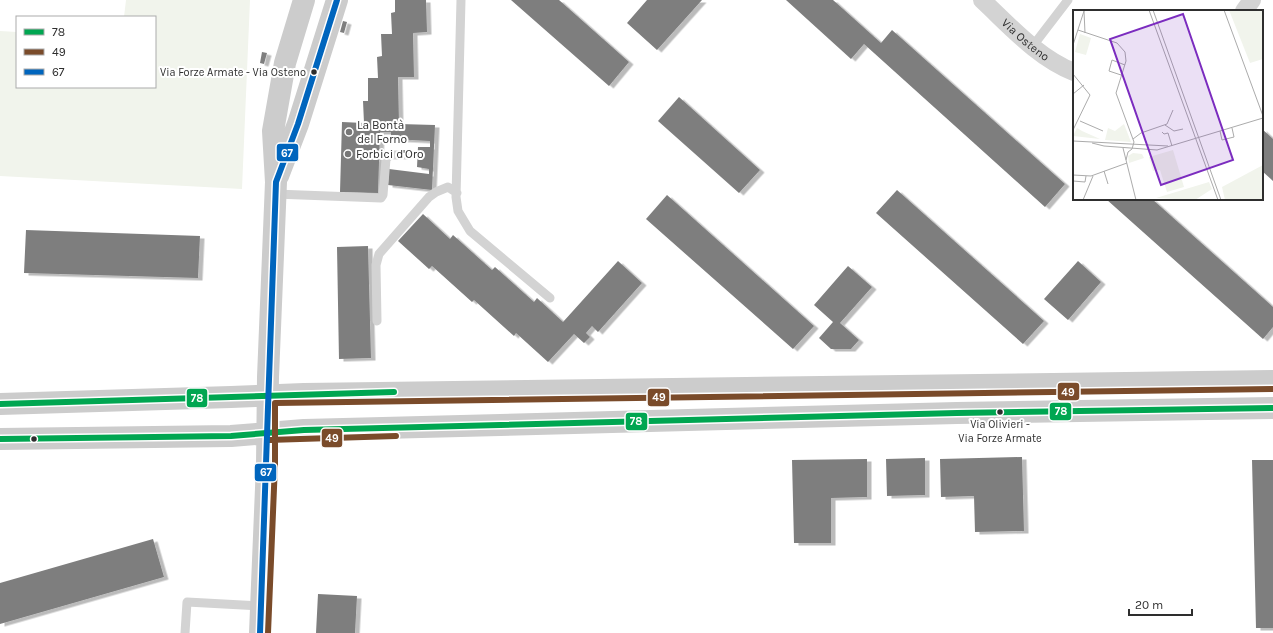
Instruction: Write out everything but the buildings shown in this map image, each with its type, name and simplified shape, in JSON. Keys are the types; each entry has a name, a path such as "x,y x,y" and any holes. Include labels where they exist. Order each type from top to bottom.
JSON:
{"main road":[{"path":"260,633 268,432 267,395 275,188 273,131 285,63 304,0"},
{"path":"275,188 298,124 337,0"},
{"path":"0,404 231,398 267,395 1273,381"},
{"path":"0,439 231,436 268,432 957,413 1273,408"}],"street":[{"name":"Via Osteno","path":"982,0 1032,47 1061,67 1073,72"},
{"path":"1245,10 1252,0"}],"lane":[{"path":"461,0 457,193 458,211 470,231 550,298"},
{"path":"1032,47 1068,0"},
{"path":"275,188 381,198 383,195 386,159 390,155 408,155"},
{"path":"377,322 376,265 379,254 436,192 448,187 457,193"},
{"path":"185,633 187,602 261,606"}],"shaded area":[{"path":"126,0 250,0 242,189 0,176 0,31 16,32 16,88 156,88 156,16 124,16"}],"transit line":[{"name":"67","path":"260,633 276,182 298,124 337,0"},
{"name":"49","path":"268,633 275,464 275,403 1273,389"},
{"name":"78","path":"0,404 394,392"},
{"name":"78","path":"0,439 231,436 304,430 957,413 1273,408"},
{"name":"49","path":"268,440 396,436"}],"place":[{"name":"Via Forze Armate - Via Osteno","path":"314,72"},
{"name":"La Bontà del Forno","path":"349,132"},
{"name":"Forbici d'Oro","path":"348,154"},
{"name":"Via Olivieri - Via Forze Armate","path":"1000,412"}]}
